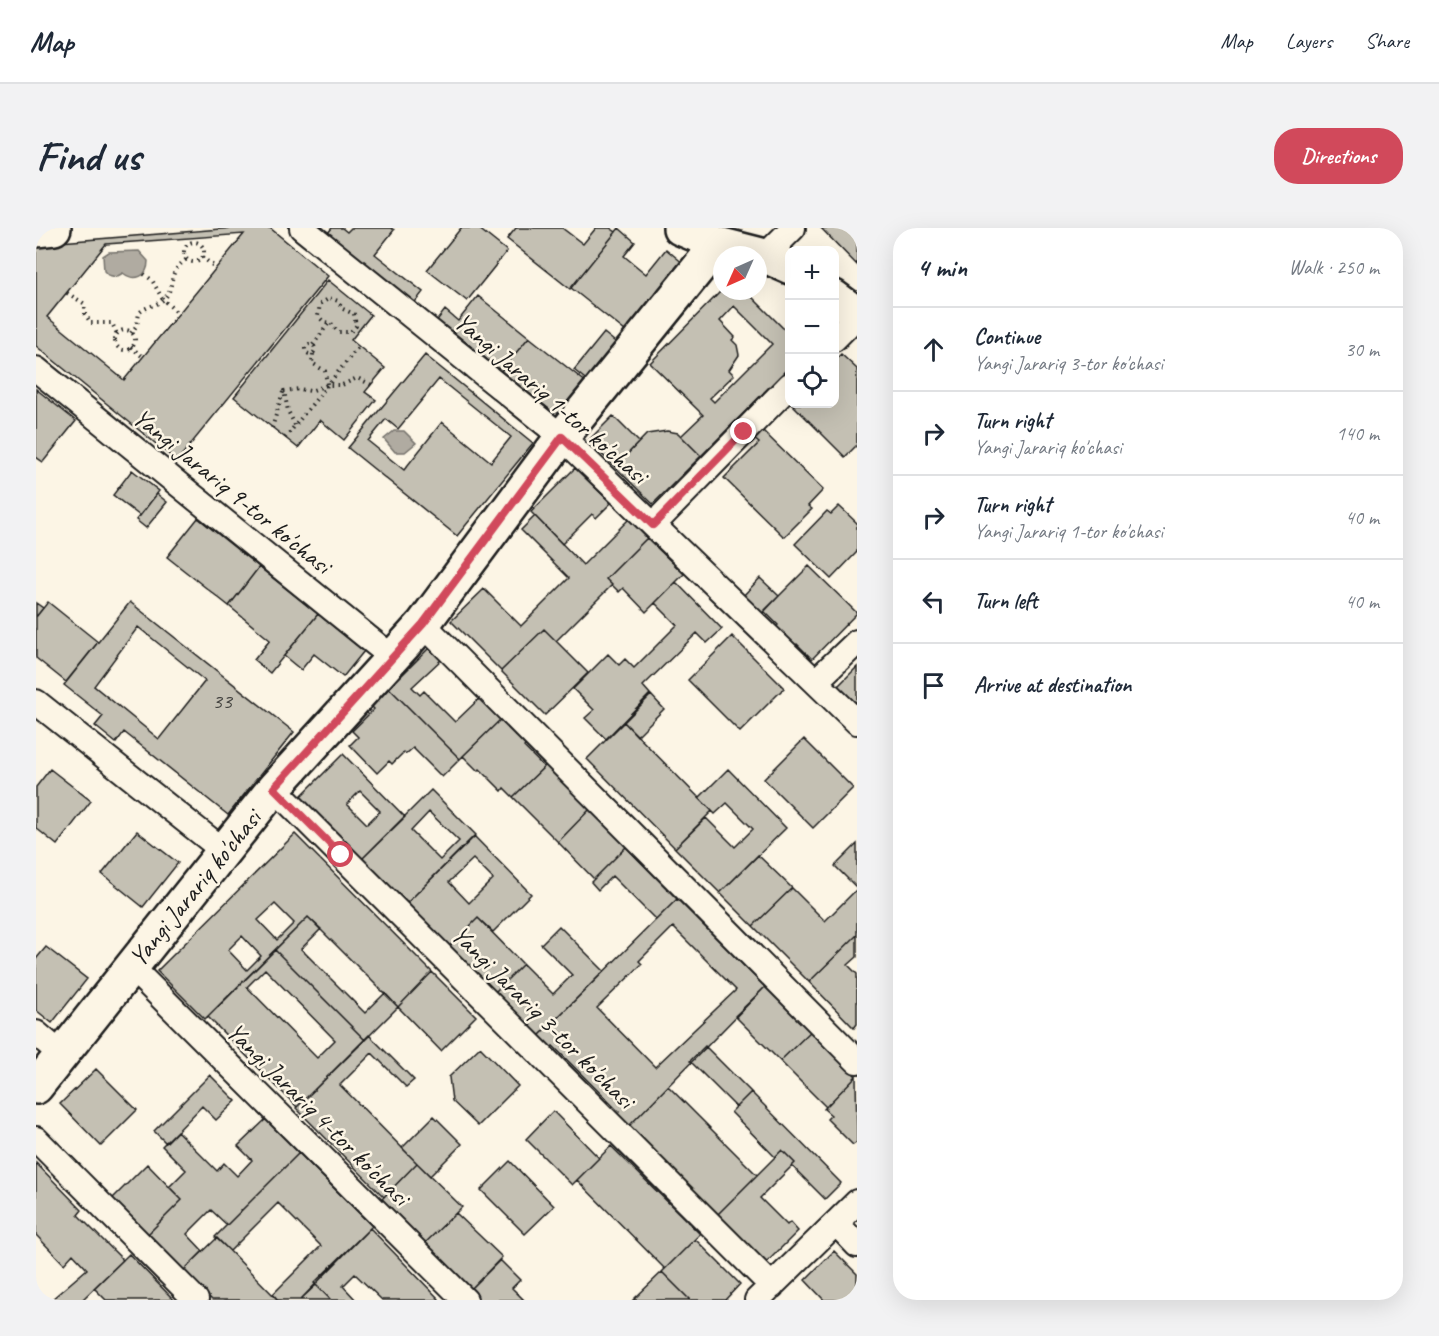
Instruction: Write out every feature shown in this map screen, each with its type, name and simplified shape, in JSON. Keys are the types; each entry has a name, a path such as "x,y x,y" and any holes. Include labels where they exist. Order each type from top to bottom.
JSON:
{"street":[{"path":"36,230 54,228"},
{"name":"Yangi Jarariq 1-tor ko'chasi","path":"302,228 562,437 857,722"},
{"path":"680,228 718,244 777,261 793,228"},
{"name":"Yangi Jarariq ko'chasi","path":"36,1087 274,788 423,624 562,437 718,244"},
{"path":"838,300 857,315 839,334"},
{"name":"Yangi Jarariq 9-tor ko'chasi","path":"36,369 393,658"},
{"path":"653,525 785,389"},
{"path":"423,624 857,1061"},
{"path":"816,681 857,642"},
{"path":"36,702 224,851"},
{"name":"Yangi Jarariq 3-tor ko'chasi","path":"274,788 764,1293"},
{"name":"Yangi Jarariq 4-tor ko'chasi","path":"131,968 465,1300"},
{"path":"36,1033 62,1055"},
{"path":"36,1138 196,1300"},
{"path":"764,1293 857,1202"},
{"path":"836,1223 857,1245"}],"path":[{"path":"202,257 194,262 188,259 184,251 191,242 201,245 202,257 216,268"},
{"path":"131,333 137,325 139,312 163,300 174,270 188,259"},
{"path":"144,274 152,280 163,300 178,314"},
{"path":"67,293 85,304 85,314 91,323 112,323 117,334 116,345 125,350 131,347 134,342 131,333"},
{"path":"326,299 338,301 343,309 351,311 356,317 354,329 346,333 338,332 328,324 321,320 317,312 320,304 326,299"},
{"path":"313,354 308,354 306,348 313,345 328,324"},
{"path":"117,334 123,330 131,333"},
{"path":"313,345 315,349 312,363 325,371 327,385"},
{"path":"285,438 359,346"},
{"path":"131,347 143,357"},
{"path":"284,391 298,389 310,391 327,385 342,385 357,378 372,385"},
{"path":"284,391 288,411 295,425"},
{"path":"272,428 284,391"}],"shaded area":[{"path":"139,251 148,261 146,271 140,276 132,277 123,273 116,277 104,271 103,256 109,252"},
{"path":"394,431 404,431 416,443 405,452 395,452 384,439"}],"building":[{"path":"233,228 270,228 328,276 177,461 36,346 36,244","holes":["244,234 124,380 47,317 106,244"]},
{"path":"332,228 342,228 347,232 351,228 391,228 394,230 375,254 423,292 409,310 322,240"},
{"path":"461,228 478,228 507,251 467,301 427,270"},
{"path":"516,228 562,228 583,244 596,228 610,228 616,232 570,289 507,239"},
{"path":"619,228 635,242 624,256 646,274 666,249 684,264 630,335 571,288"},
{"path":"821,228 857,228 857,265 839,246"},
{"path":"328,280 371,315 351,340 385,368 365,392 376,400 344,440 320,420 298,448 234,397"},
{"path":"478,296 529,337 501,371 452,331 445,339 431,328 445,310 458,321"},
{"path":"713,299 755,300 785,330 785,371 701,456 681,436 703,415 650,363","holes":["734,306 772,344 714,402 710,398 734,375 729,370 739,355 737,345 732,340 735,337 720,321"]},
{"path":"604,333 619,345 589,382 574,370"},
{"path":"529,337 587,383 556,421 546,413 549,409 501,371"},
{"path":"841,354 857,369 857,445 845,457 796,408 839,408 839,356"},
{"path":"425,355 533,443 457,536 348,448","holes":["439,379 511,437 491,462 442,422 404,470 368,441 386,419 398,429"]},
{"path":"36,389 76,421 43,462 36,457"},
{"path":"613,416 639,442 615,467 588,441"},
{"path":"762,430 823,490 808,506 812,509 784,537 724,478 759,443 754,439"},
{"path":"667,431 678,433 701,456 653,504 615,467 647,434"},
{"path":"575,468 611,503 596,518 592,514 562,544 531,512"},
{"path":"132,470 159,491 140,516 113,495"},
{"path":"157,494 167,502 146,528 136,520"},
{"path":"839,506 857,523 857,552 831,579 795,544 827,511 831,514"},
{"path":"535,516 583,565 629,519 647,538 606,579 612,585 556,641 544,629 501,671 451,621 484,589 521,626 569,578 521,530"},
{"path":"198,518 259,567 229,606 167,557"},
{"path":"647,538 684,574 646,612 623,588 619,592 606,579"},
{"path":"809,566 857,613 812,659 797,644 793,648 774,629 778,625 764,611"},
{"path":"259,567 318,614 270,673 254,660 270,640 229,606"},
{"path":"760,578 779,596 761,615 742,597"},
{"path":"676,582 722,629 707,643 697,633 643,686 650,694 606,739 585,718 594,710 573,689 608,654 619,665 625,659 634,668 677,625 655,603"},
{"path":"48,602 98,642 66,682 36,658 36,617"},
{"path":"130,602 294,732 228,815 124,732 116,743 95,726 103,716 64,685","holes":["138,627 205,681 159,739 94,686"]},
{"path":"36,603 43,608 36,617"},
{"path":"318,614 364,651 343,677 314,654 301,670 284,656"},
{"path":"544,629 588,673 545,715 501,671"},
{"path":"732,636 784,688 740,732 688,680"},
{"path":"430,647 442,659 412,687 420,695 424,691 455,722 480,698 501,719 460,759 389,688"},
{"path":"857,667 857,713 834,690"},
{"path":"389,688 460,759 442,777 413,748 406,754 404,752 392,764 389,761 377,773 350,745 358,737 352,731 374,709 371,706"},
{"path":"651,695 664,709 637,736 624,722"},
{"path":"501,719 527,744 524,747 544,767 513,797 504,788 502,791 463,756"},
{"path":"624,722 712,811 675,848 587,759"},
{"path":"804,739 853,788 813,828 764,779"},
{"path":"343,754 405,817 361,860 299,798","holes":["360,791 380,811 367,824 347,804"]},
{"path":"549,762 593,806 558,842 513,797"},
{"path":"50,769 91,801 57,845 36,828 36,787"},
{"path":"728,769 786,828 720,893 675,848 706,818 735,847 753,829 727,803 715,814 699,798"},
{"path":"431,790 476,835 405,905 361,860","holes":["429,812 459,841 440,860 411,831"]},
{"path":"593,806 630,843 594,879 558,842"},
{"path":"137,831 178,863 143,907 102,874"},
{"path":"295,834 432,972 398,1007 308,917 205,1019 157,971","holes":["275,904 294,923 277,940 258,920","242,936 261,956 247,970 228,950"]},
{"path":"474,836 531,894 493,932 478,918 448,948 405,905","holes":["473,859 493,879 469,903 449,882"]},
{"path":"857,844 857,888 835,866"},
{"path":"626,847 677,899 656,920 612,876 598,890 591,882"},
{"path":"758,855 792,888 753,926 720,893"},
{"path":"792,888 825,921 857,889 857,935 809,982 753,926"},
{"path":"677,899 765,987 627,1128 615,1116 619,1112 553,1046 550,1050 537,1038","holes":["673,927 736,990 655,1067 597,1008 642,964 639,961"]},
{"path":"308,917 321,929 301,949 365,1013 385,993 398,1007 365,1040 275,950"},
{"path":"478,918 523,964 494,993 448,948"},
{"path":"559,926 604,971 537,1038 494,993 523,964 553,994 572,975 541,944"},
{"path":"857,935 857,957 848,965 857,974 857,1024 854,1028 809,982"},
{"path":"46,947 87,979 52,1023 36,1010 36,959"},
{"path":"275,950 365,1040 297,1107 208,1017","holes":["265,969 335,1040 317,1058 247,987"]},
{"path":"432,972 476,1016 441,1051 398,1007"},
{"path":"766,986 811,1031 780,1061 735,1016"},
{"path":"811,1031 856,1076 826,1107 780,1061"},
{"path":"369,1035 414,1080 406,1087 372,1053 340,1085 417,1163 384,1197 296,1108"},
{"path":"705,1046 751,1092 736,1107 690,1061"},
{"path":"480,1047 518,1086 478,1126 452,1101 449,1077"},
{"path":"96,1069 137,1110 101,1146 60,1104"},
{"path":"210,1075 236,1101 216,1120 202,1106 166,1143 154,1131"},
{"path":"856,1076 857,1142 853,1145 827,1119 831,1115 824,1109"},
{"path":"668,1086 757,1175 717,1215 629,1126"},
{"path":"751,1092 841,1183 825,1199 792,1166 795,1163 782,1150 775,1157 731,1112"},
{"path":"553,1111 599,1158 572,1185 526,1139"},
{"path":"434,1116 462,1144 430,1176 402,1148"},
{"path":"266,1119 299,1153 227,1225 211,1210 187,1234 203,1251 183,1271 147,1235 182,1200 169,1187 186,1170 162,1146 177,1131 217,1171 224,1163 237,1176 252,1160 238,1146"},
{"path":"611,1146 700,1234 665,1269 577,1180"},
{"path":"782,1150 795,1163 760,1198 787,1225 790,1222 798,1231 764,1265 717,1215"},
{"path":"299,1153 372,1226 300,1300 278,1300 273,1294 321,1246 278,1203 230,1251 215,1237"},
{"path":"510,1161 554,1206 525,1234 481,1190"},
{"path":"36,1163 82,1210 78,1215 123,1260 82,1300 51,1300 87,1269 73,1254 64,1264 36,1235"},
{"path":"417,1163 462,1207 422,1246 379,1202"},
{"path":"147,1164 182,1200 147,1235 112,1199"},
{"path":"456,1213 502,1257 468,1292 422,1246"},
{"path":"370,1228 438,1300 382,1300 355,1274 343,1286 356,1300 331,1300 314,1283"},
{"path":"217,1238 278,1300 212,1300 183,1271"},
{"path":"695,1239 740,1284 725,1300 690,1300 662,1272"},
{"path":"834,1251 857,1274 857,1297 854,1300 824,1300 805,1280"},
{"path":"129,1254 174,1300 106,1300 94,1288"},
{"path":"500,1260 520,1280 512,1288 524,1300 476,1300 468,1292"},
{"path":"662,1272 690,1300 633,1300"},
{"path":"316,1285 331,1300 300,1300"}],"route":[{"path":"341,855 274,788 423,624 562,437 653,525 744,432"}]}
